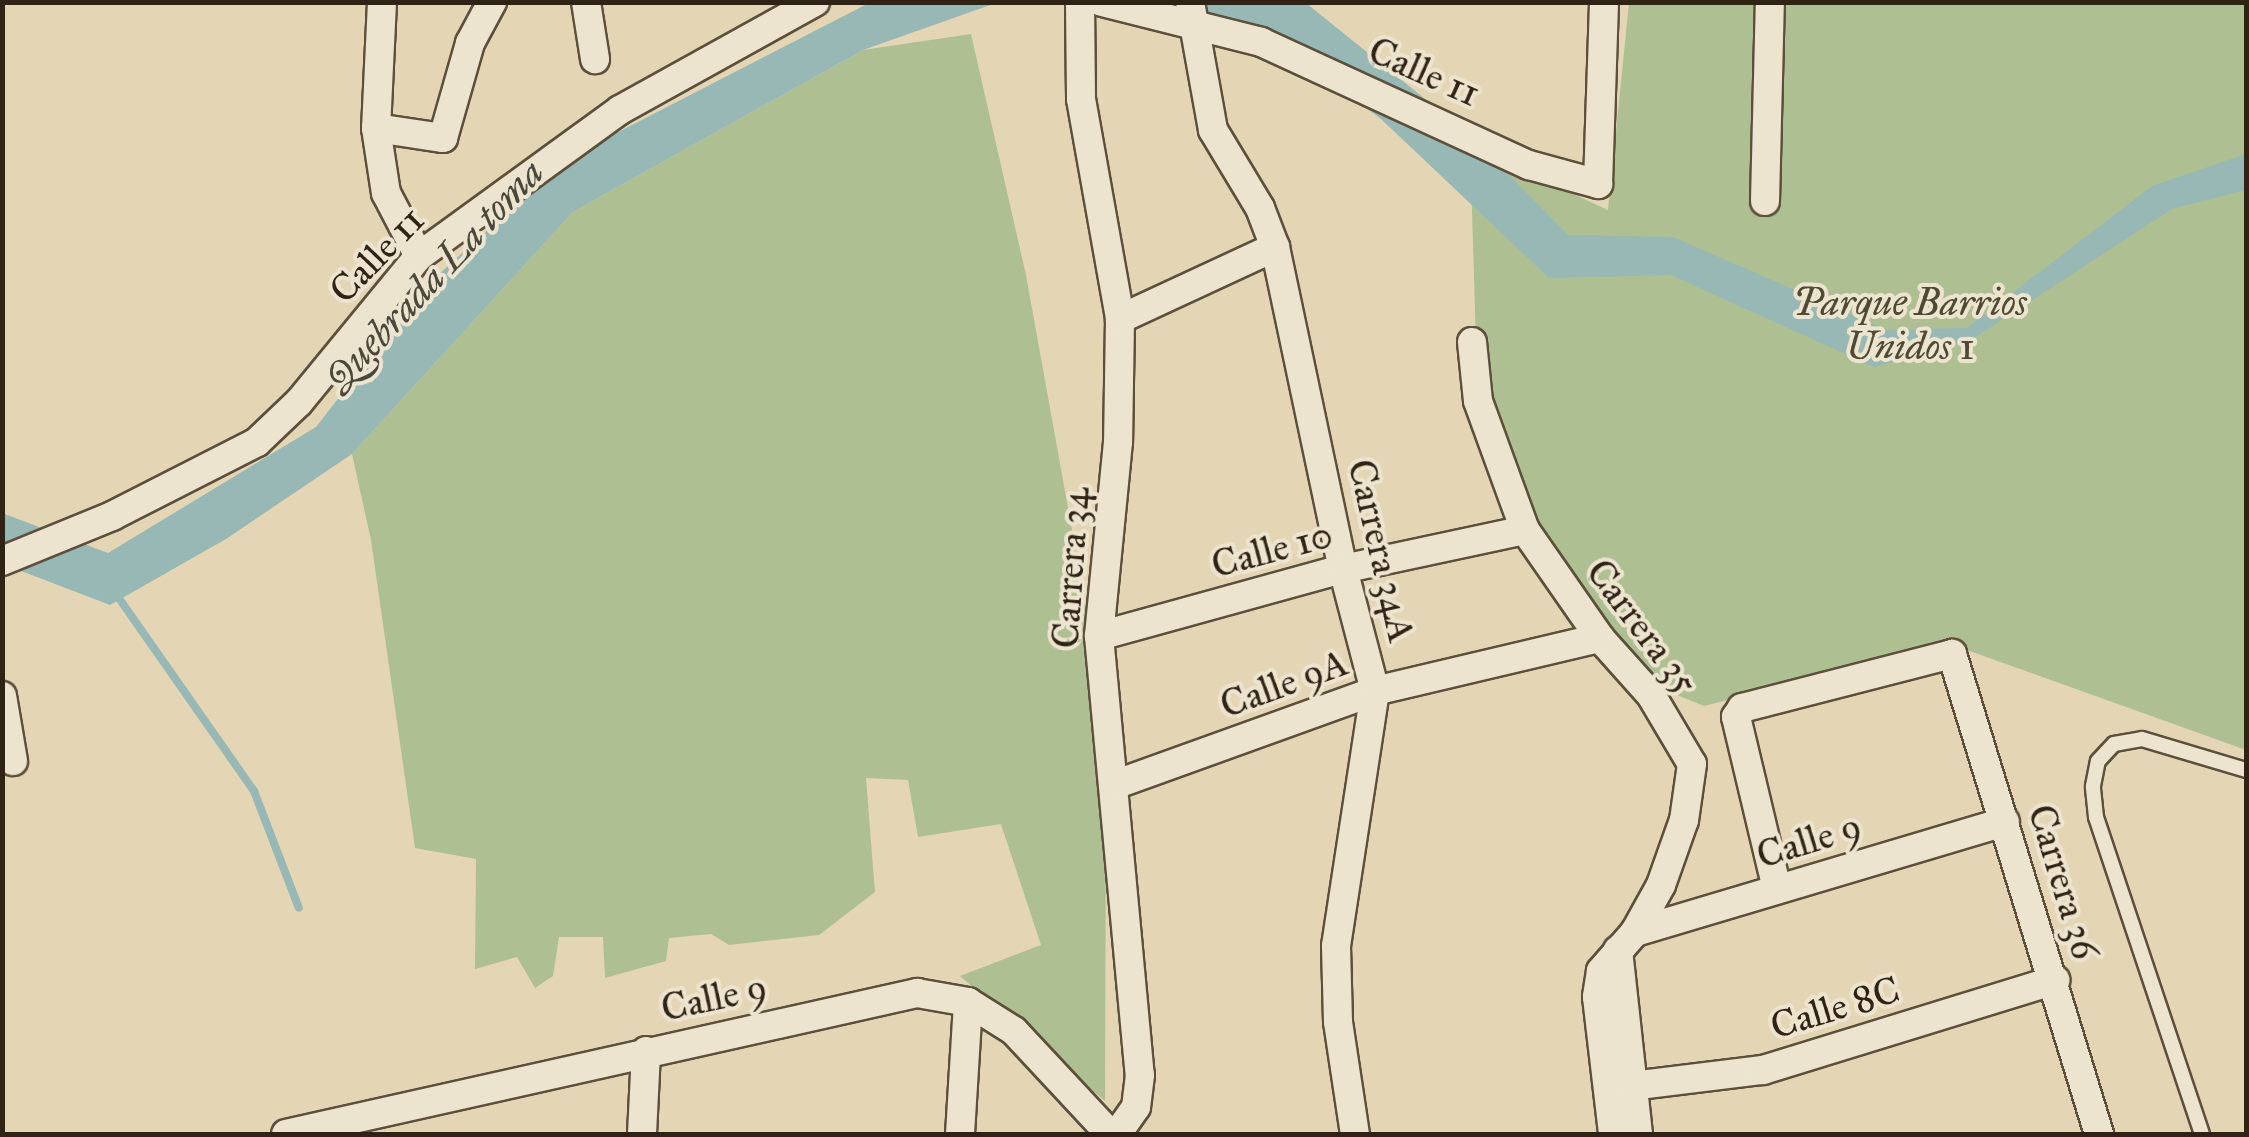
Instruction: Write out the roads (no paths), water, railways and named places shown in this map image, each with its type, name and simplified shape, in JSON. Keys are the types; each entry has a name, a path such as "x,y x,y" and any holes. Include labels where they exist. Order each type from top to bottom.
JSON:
{"street":[{"path":"382,2 376,128 386,193 419,256"},
{"path":"376,128 443,138 470,43 492,2"},
{"path":"586,2 595,60"},
{"name":"Calle 11","path":"2,561 80,530 257,442 299,402 419,256 620,110 816,2"},
{"name":"Carrera 34","path":"1080,2 1082,99 1120,319 1118,442 1099,636 1140,1075 1136,1107 1114,1134"},
{"name":"Calle 11","path":"1102,2 1190,13 1480,138 1529,165 1598,184 1604,2"},
{"path":"1765,201 1770,2"},
{"name":"Carrera 34A","path":"1190,13 1212,130 1260,208 1274,247 1342,569 1375,691 1336,946 1338,1022 1355,1134"},
{"path":"1120,319 1274,247"},
{"name":"Carrera 35","path":"1472,342 1478,401 1525,530 1600,638 1651,695 1692,764 1684,820 1661,885 1601,972 1597,996 1612,1134"},
{"name":"Calle 10","path":"1099,636 1342,569 1525,530"},
{"name":"Calle 9A","path":"1114,785 1375,691 1600,638"},
{"name":"Carrera 36","path":"1777,890 1736,717 1742,708 1952,654 2100,1134"},
{"path":"2,696 13,762"},
{"name":"Calle 9","path":"1626,941 1777,890 2005,822"},
{"path":"1626,941 1632,1086 1638,1134"},
{"name":"Calle 8C","path":"1632,1086 1763,1070 2055,980"},
{"name":"Calle 9","path":"292,1134 646,1050 917,994 968,1002 1014,1031 1114,1134"},
{"path":"960,1134 968,1002"},
{"path":"642,1134 646,1050"}],"lane":[{"path":"2202,1134 2096,817 2093,786 2098,761 2114,744 2142,739 2246,770"}],"water":[{"path":"869,3 996,3 863,50 573,212 352,454 226,539 110,605 3,564 2,513 108,553 316,427 425,287 564,160"},
{"path":"1147,3 1306,3 1471,136 1568,235 1673,237 1887,330 1967,328 2152,186 2246,154 2246,190 2172,209 1974,338 1874,367 1671,275 1549,278 1381,119 1255,27"}],"waterway":[{"path":"116,594 254,791 299,908"}],"water label":[{"name":"Quebrada La toma","path":"434,275"}],"park label":[{"name":"Parque Barrios Unidos 1","path":"1910,325"}]}
